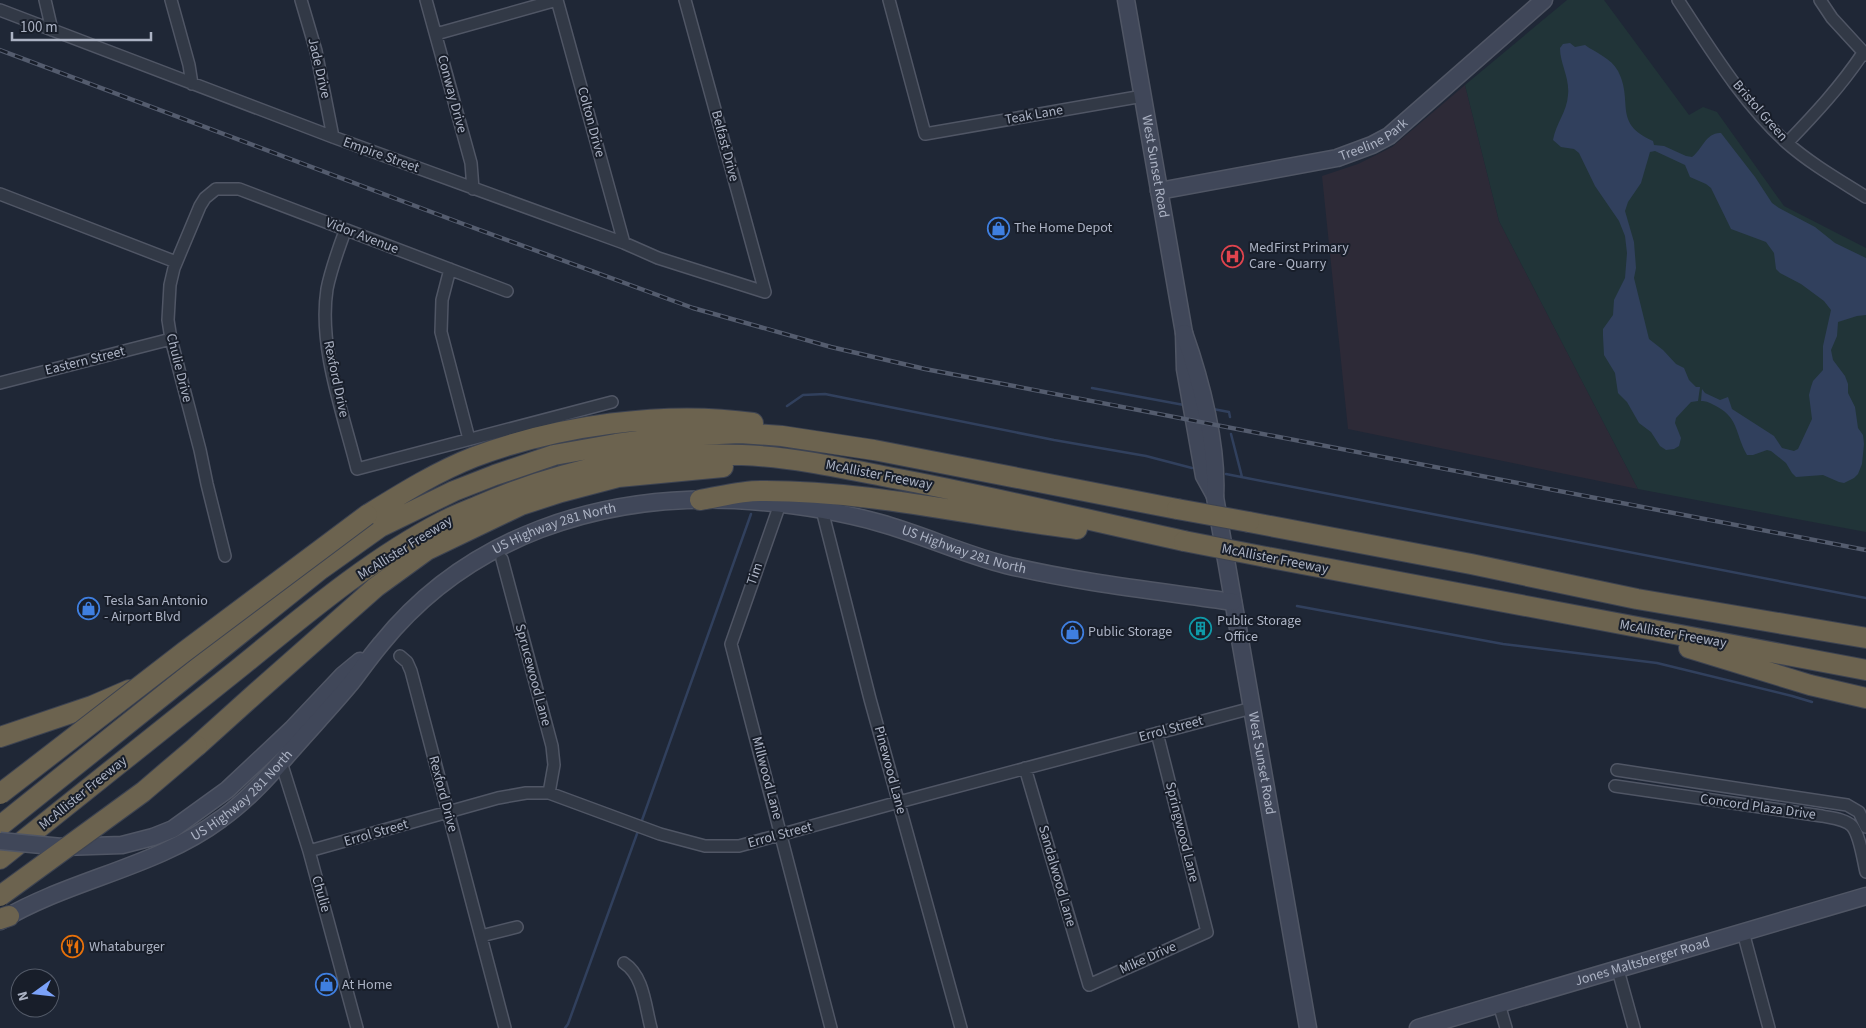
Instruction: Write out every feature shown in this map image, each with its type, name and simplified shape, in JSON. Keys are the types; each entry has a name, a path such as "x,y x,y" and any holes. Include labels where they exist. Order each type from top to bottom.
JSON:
{"highway":[{"path":"0,794 184,652 367,515 411,488 472,458 529,439 599,425 675,419 726,419 789,429 832,443"},
{"name":"McAllister Freeway","path":"0,826 321,569 380,527 454,491 495,475 554,456 616,444 676,436 740,433 782,436 832,443 1471,564 1637,599 1866,638"},
{"name":"McAllister Freeway","path":"0,859 315,608 383,558 442,522 511,491 549,478 607,464 698,454 775,457 936,486 1184,541 1866,670"},
{"path":"0,896 143,792 376,587 428,550 521,505 618,477 715,467 755,468 936,486"},
{"path":"700,500 758,491 857,497 967,511 1046,525 1184,541"},
{"path":"1599,620 1810,685 1866,698"},
{"path":"0,737 92,706 185,664 248,628"}],"main road":[{"name":"West Sunset Road","path":"1126,0 1184,333 1185,369 1204,476 1215,497 1308,1028"},
{"name":"Treeline Park","path":"1159,191 1336,158 1372,145 1389,136 1544,0"},
{"name":"US Highway 281 North","path":"3,919 44,898 157,856 181,845 223,818 249,796 281,762 351,683 382,642 432,591 451,576 497,547 548,526 594,512 655,502 700,500 780,504 822,510 880,523 1003,564 1093,582 1233,602"},
{"path":"0,841 62,847 122,845 154,837 173,829 227,790 292,729 343,675 382,642"},
{"name":"Jones Maltsberger Road","path":"1418,1028 1866,896"}],"street":[{"path":"45,0 52,30"},
{"path":"171,0 189,65 192,84"},
{"name":"Jade Drive","path":"301,0 316,51 333,137"},
{"name":"Conway Drive","path":"426,0 471,163 473,189"},
{"path":"436,34 557,0"},
{"name":"Colton Drive","path":"557,0 624,244"},
{"name":"Belfast Drive","path":"685,0 765,292"},
{"name":"Teak Lane","path":"889,0 925,134 1143,96"},
{"name":"Bristol Green","path":"1678,0 1723,69 1763,118 1787,143 1827,173 1866,196"},
{"path":"1787,143 1823,106 1865,54 1832,18 1820,0"},
{"name":"Empire Street","path":"0,10 192,84 658,258 765,292"},
{"name":"Vidor Avenue","path":"216,188 239,189 345,231 507,291"},
{"name":"Chulie Drive","path":"216,188 204,198 176,262 168,302 171,339 225,556"},
{"path":"0,194 176,262"},
{"name":"Rexford Drive","path":"345,231 330,277 325,311 326,332 328,352 357,469 469,439"},
{"path":"450,269 441,311 442,332 469,439 612,402"},
{"name":"Eastern Street","path":"0,383 171,339"},
{"name":"Tim","path":"731,644 780,504"},
{"name":"Pinewood Lane","path":"822,510 870,699 961,1028"},
{"name":"Sprucewood Lane","path":"502,559 552,746 554,765 549,793"},
{"name":"Millwood Lane","path":"731,644 831,1028"},
{"name":"Rexford Drive","path":"400,656 407,662 411,671 505,1028"},
{"name":"Errol Street","path":"309,851 498,798 526,793 549,793 660,834 705,846 739,846 1252,708"},
{"name":"Springwood Lane","path":"1157,733 1207,932"},
{"name":"Chulie","path":"281,762 309,851 357,1028"},
{"name":"Sandalwood Lane","path":"1025,768 1089,985"},
{"name":"Concord Plaza Drive","path":"1617,770 1847,805 1859,812 1866,827"},
{"name":"Concord Plaza Drive","path":"1615,786 1822,816 1843,821 1852,826 1866,872"},
{"path":"481,936 517,927"},
{"name":"Mike Drive","path":"1089,985 1207,932"},
{"path":"1743,932 1769,1028"},
{"path":"624,963 632,968 638,978 651,1028"},
{"path":"1618,970 1634,1028"},
{"path":"1499,1004 1506,1028"}],"shaded area":[{"path":"1465,85 1499,221 1638,489 1348,429 1322,176 1358,164 1392,147"}],"green space":[{"path":"1567,0 1604,0 1689,115 1703,107 1717,112 1784,206 1866,248 1866,532 1638,489 1499,221 1465,85"}],"water":[{"path":"1570,43 1575,47 1585,45 1615,66 1622,82 1628,119 1632,127 1653,141 1654,145 1664,146 1692,157 1708,138 1716,133 1721,133 1755,177 1772,203 1815,227 1835,243 1866,258 1866,315 1838,322 1837,336 1831,350 1833,360 1845,376 1848,384 1848,393 1855,407 1858,428 1863,435 1862,464 1854,478 1844,483 1823,475 1796,477 1786,463 1771,451 1767,450 1747,455 1735,426 1727,414 1712,404 1701,401 1702,389 1705,393 1720,400 1728,397 1732,409 1774,436 1782,448 1794,451 1798,449 1812,419 1809,395 1813,381 1823,370 1823,346 1831,310 1824,301 1776,269 1774,253 1766,242 1731,229 1711,188 1690,177 1685,165 1655,151 1650,152 1641,183 1628,202 1625,211 1634,242 1636,268 1634,278 1649,339 1676,364 1684,368 1689,380 1696,387 1700,387 1698,401 1691,402 1676,418 1675,423 1681,438 1679,446 1666,450 1660,446 1651,432 1639,423 1627,402 1618,393 1615,373 1604,355 1603,329 1613,315 1614,300 1625,278 1627,253 1625,236 1619,221 1595,186 1579,153 1574,149 1561,147 1553,140 1556,128 1566,107 1568,95 1568,83 1560,48 1563,44"}],"waterway":[{"path":"1092,388 1184,405"},
{"path":"787,406 803,395 825,394 1054,440 1146,456 1192,468"},
{"path":"1213,409 1229,412 1230,417"},
{"path":"1231,434 1242,477"},
{"path":"1226,474 1866,598"},
{"path":"641,823 751,514"},
{"path":"1297,606 1503,644 1657,663 1812,702"},
{"path":"565,1028 638,831"}],"railway":[{"path":"0,50 693,308 831,347 925,369 1866,550"}],"place":[{"name":"The Home Depot","path":"998,228"},
{"name":"MedFirst Primary Care - Quarry","path":"1233,256"},
{"name":"Tesla San Antonio - Airport Blvd","path":"88,609"},
{"name":"Public Storage - Office","path":"1201,629"},
{"name":"Public Storage","path":"1072,632"},
{"name":"Whataburger","path":"73,947"},
{"name":"At Home","path":"326,985"}]}
